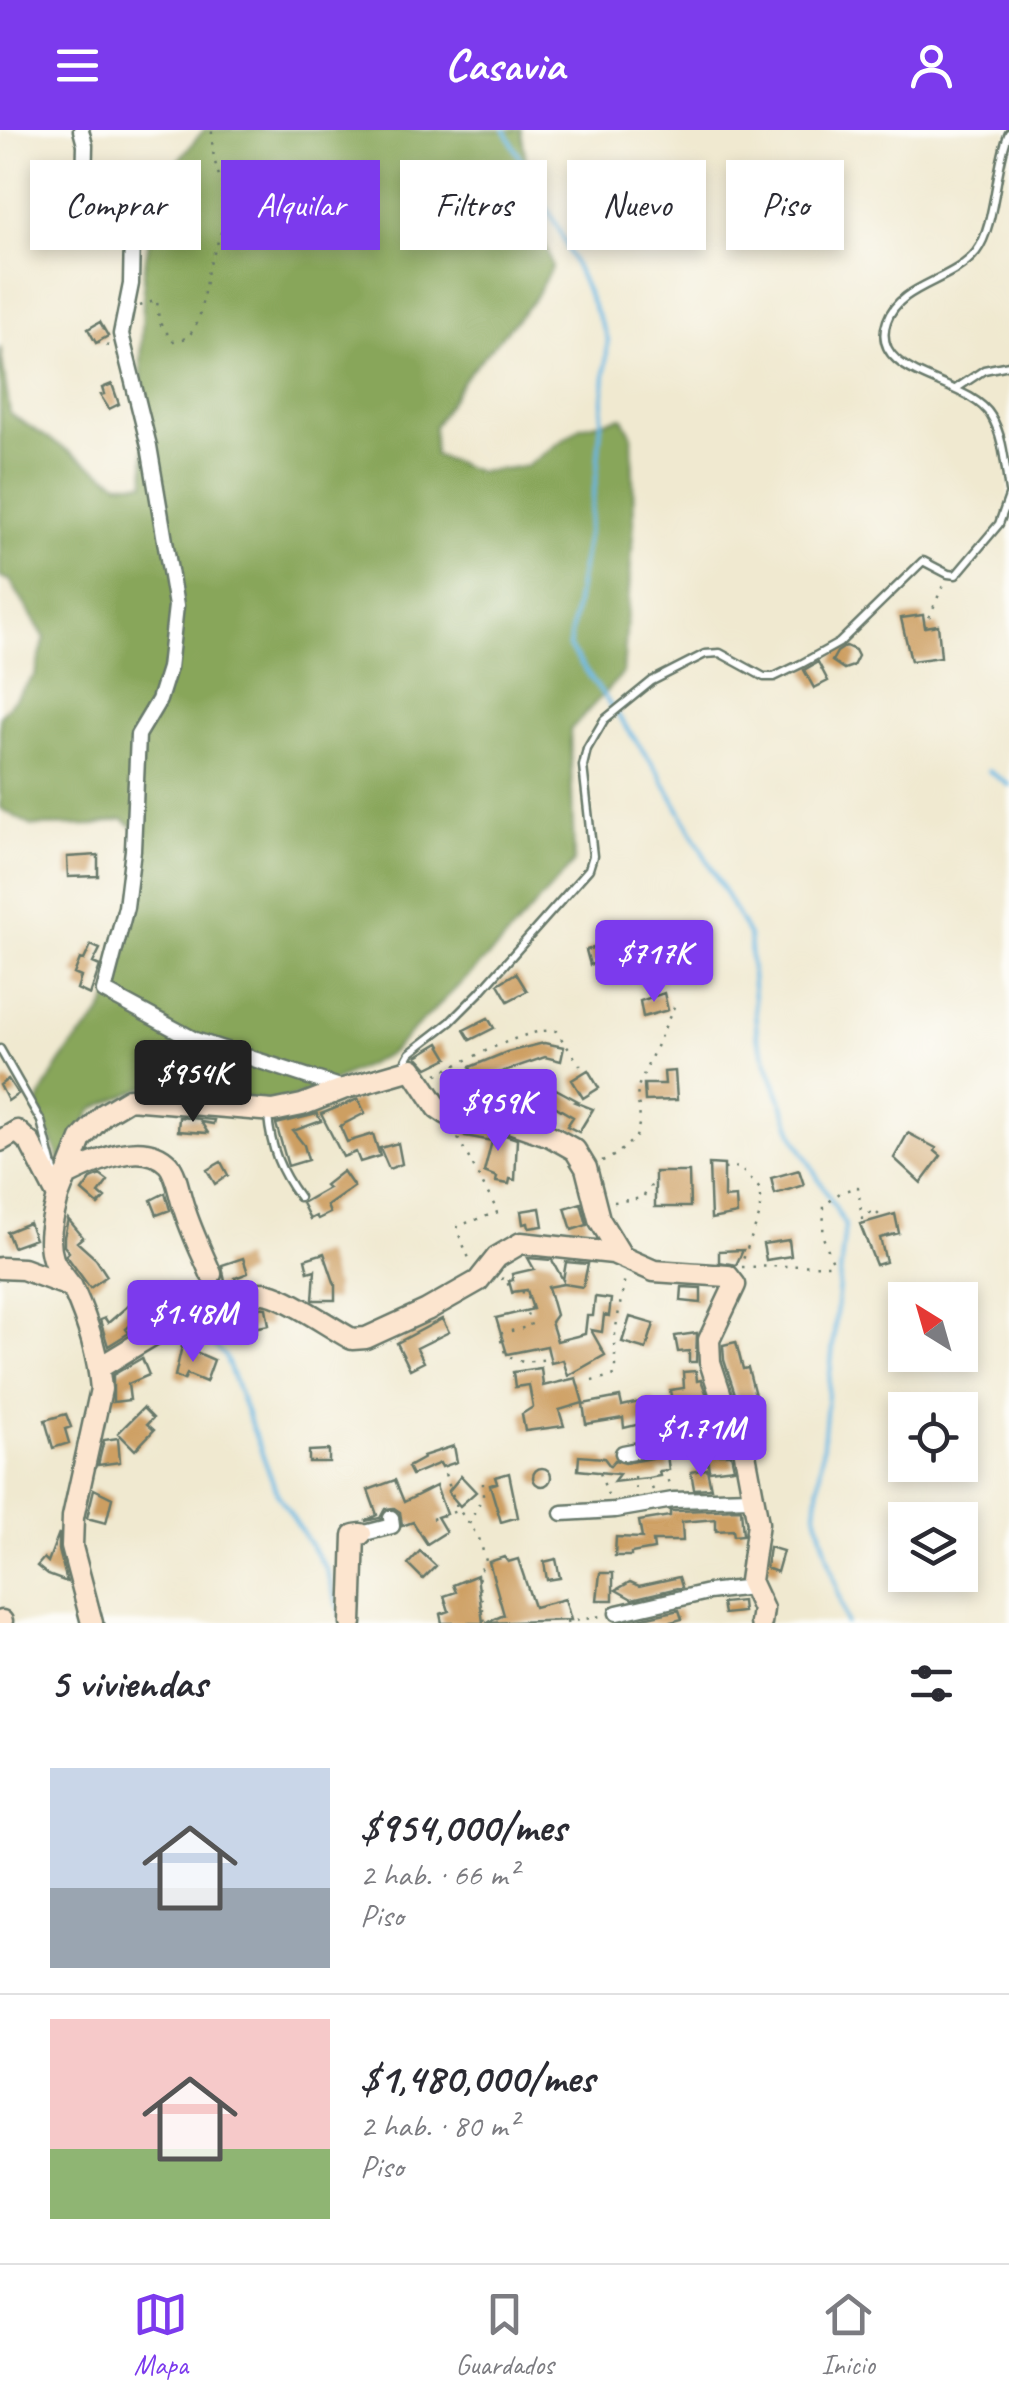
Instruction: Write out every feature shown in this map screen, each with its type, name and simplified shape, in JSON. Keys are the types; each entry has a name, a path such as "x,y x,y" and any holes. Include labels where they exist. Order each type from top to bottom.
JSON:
{"street":[{"path":"81,130 84,186 121,219 132,236 131,284 121,334 149,446 176,606 169,668 159,700 138,736 133,850 126,906 104,991 195,1040 343,1088"},
{"path":"92,1623 72,1547 73,1517 100,1389 99,1368 72,1287 53,1259 50,1227 81,1139 104,1114 129,1099 267,1110 302,1105 343,1088 412,1070 446,1114 486,1114 550,1136 575,1150 586,1168 592,1203 625,1258"},
{"path":"0,1140 17,1132 30,1143 61,1188"},
{"path":"61,1188 117,1156 140,1152 155,1155 171,1166 210,1274"},
{"path":"99,1368 188,1313 250,1294 270,1294 352,1339 366,1338 478,1281 498,1257 522,1243 591,1249 654,1271 728,1276 734,1285 709,1340 710,1362 742,1442 753,1498 759,1535 750,1581 763,1609 761,1623"},
{"path":"0,1268 23,1269 72,1287"},
{"path":"622,1453 670,1444 742,1442"},
{"path":"562,1513 673,1500 753,1498"},
{"path":"350,1623 354,1535 392,1526 392,1518"},
{"path":"616,1612 708,1592 752,1587"}],"lane":[{"path":"402,1070 410,1053 480,992 589,869 593,856 584,766 586,749 604,720 652,682 705,654 720,653 764,676 774,677 838,643 923,561 956,574 1000,524 1009,493 1000,437 992,416 980,402 956,388 894,360 886,345 885,325 902,298 934,283 978,249 1009,133"},
{"path":"956,388 984,370 1009,364"},
{"path":"0,1049 41,1121 61,1188"},
{"path":"267,1110 270,1142 281,1173 299,1197"}],"path":[{"path":"139,307 157,300 159,322 173,341 188,338 199,320 208,270 231,204 219,179 212,130"},
{"path":"925,627 948,574"},
{"path":"582,1161 607,1161 636,1136 640,1120 637,1089 678,1000"},
{"path":"423,1083 515,1040 548,1030 556,1032 585,1072"},
{"path":"446,1114 498,1212 456,1230 478,1281 506,1278 511,1293 526,1292 532,1308 526,1310 531,1326 499,1334 506,1356 523,1362 550,1358"},
{"path":"724,1169 739,1167 760,1189 760,1214 741,1267 830,1265 833,1262 823,1237 824,1206 842,1192 858,1187 862,1220 874,1210 881,1216"},
{"path":"592,1203 643,1198 655,1184"},
{"path":"592,1381 615,1375 617,1316 625,1258"},
{"path":"666,1470 673,1500"},
{"path":"600,1472 611,1510"},
{"path":"445,1474 459,1510 479,1538 486,1561 478,1574 484,1623"},
{"path":"635,1476 638,1506"},
{"path":"468,1526 483,1496 483,1483"},
{"path":"432,1519 459,1510"},
{"path":"566,1623 616,1612"}],"green space":[{"path":"204,130 521,130 526,160 400,160 400,250 547,250 552,267 532,302 466,376 434,426 434,455 479,472 527,466 581,427 622,417 632,435 634,522 623,673 570,730 574,862 498,947 389,1054 317,1089 280,1102 145,1087 93,1109 61,1162 37,1107 57,1067 97,1020 110,995 131,924 141,851 138,833 123,819 95,825 32,826 0,808 0,716 35,675 45,638 10,580 0,577 0,347 10,414 119,483 145,483 141,363 147,250 201,250 201,160 178,160"}],"building":[{"path":"100,322 108,336 96,343 88,329"},
{"path":"112,384 119,404 109,409 100,395 104,394 102,388"},
{"path":"923,615 925,627 938,625 941,657 911,661 901,618"},
{"path":"846,646 858,656 853,666 844,669 832,661"},
{"path":"818,662 828,681 814,688 804,670"},
{"path":"98,855 98,876 68,877 67,857"},
{"path":"91,945 100,949 93,963 100,966 90,995 77,989 81,977 74,974"},
{"path":"600,946 605,960 590,965 586,950"},
{"path":"516,973 527,991 508,1001 498,984"},
{"path":"664,993 668,1010 643,1017 640,1001"},
{"path":"488,1018 494,1028 470,1040 464,1030"},
{"path":"439,1043 448,1058 428,1068 417,1056"},
{"path":"544,1043 564,1047 561,1061 545,1057 475,1081 470,1067"},
{"path":"588,1070 599,1088 583,1098 572,1080"},
{"path":"675,1071 677,1100 645,1101 644,1084 665,1084 664,1072"},
{"path":"8,1079 18,1094 8,1101 0,1085"},
{"path":"556,1089 593,1109 579,1132 567,1126 573,1117 546,1101"},
{"path":"358,1099 365,1113 340,1126 347,1142 373,1134 380,1156 360,1162 356,1152 343,1157 321,1114"},
{"path":"317,1114 321,1121 293,1131 304,1145 308,1160 288,1166 276,1124"},
{"path":"179,1117 214,1120 213,1124 201,1122 208,1133 178,1131"},
{"path":"464,1128 484,1128 517,1139 515,1180 510,1179 509,1184 496,1182 497,1177 484,1172 492,1141 465,1136"},
{"path":"908,1133 936,1148 941,1156 921,1183 894,1158"},
{"path":"398,1143 402,1164 389,1169 380,1148"},
{"path":"221,1162 228,1175 215,1184 207,1170"},
{"path":"709,1164 724,1165 724,1198 736,1197 737,1214 711,1219"},
{"path":"799,1170 804,1185 775,1194 771,1178"},
{"path":"343,1171 354,1187 327,1206 330,1213 310,1219 302,1203 328,1188 325,1185"},
{"path":"655,1172 689,1172 690,1207 655,1207"},
{"path":"100,1175 108,1181 99,1193 105,1198 98,1205 82,1191"},
{"path":"165,1193 170,1210 157,1215 151,1200"},
{"path":"581,1203 587,1225 572,1230 565,1208"},
{"path":"540,1208 543,1226 529,1228 528,1223 523,1224 521,1211"},
{"path":"895,1214 899,1233 880,1238 886,1262 876,1265 860,1224"},
{"path":"68,1219 83,1237 77,1242 107,1276 90,1288 66,1255"},
{"path":"29,1223 35,1239 13,1247 7,1232"},
{"path":"789,1240 791,1256 766,1260 763,1244"},
{"path":"743,1250 736,1265 719,1262 719,1251"},
{"path":"324,1253 335,1285 335,1300 313,1300 315,1270 308,1272 305,1259"},
{"path":"243,1258 248,1273 235,1278 236,1283 207,1292 205,1289 225,1282 222,1265"},
{"path":"528,1258 552,1260 563,1280 566,1262 588,1264 583,1287 548,1287 556,1315 551,1322 557,1341 585,1334 587,1316 593,1316 595,1297 611,1299 602,1332 591,1330 605,1355 568,1376 563,1360 551,1363 547,1346 507,1354 496,1318 533,1309 527,1290 512,1292 509,1281 513,1280 512,1274 534,1269"},
{"path":"682,1287 701,1288 701,1303 681,1301"},
{"path":"145,1291 156,1304 126,1329 129,1333 108,1346 100,1320 105,1318 108,1323"},
{"path":"266,1308 269,1325 233,1332 230,1313"},
{"path":"630,1317 654,1324 646,1349 622,1342"},
{"path":"442,1319 449,1332 417,1348 424,1362 410,1369 397,1343"},
{"path":"697,1333 696,1362 689,1362 689,1351 678,1352 675,1336"},
{"path":"736,1342 755,1395 747,1403 753,1422 760,1420 763,1433 755,1437 724,1360 723,1345"},
{"path":"182,1346 214,1360 206,1382 187,1374 184,1380 175,1376"},
{"path":"142,1358 149,1375 128,1384 130,1400 113,1402 113,1375"},
{"path":"541,1368 543,1386 576,1378 583,1403 559,1410 564,1426 525,1431 522,1414 533,1407 529,1385 515,1387 513,1372"},
{"path":"696,1371 722,1433 706,1433 705,1426 677,1431 670,1390 684,1388 683,1372"},
{"path":"620,1397 622,1406 653,1399 653,1421 624,1428 623,1418 586,1424 583,1404"},
{"path":"143,1408 153,1418 147,1424 154,1430 135,1450 118,1433"},
{"path":"66,1414 71,1427 65,1429 69,1443 53,1448 45,1420"},
{"path":"118,1438 120,1462 98,1465 104,1440"},
{"path":"454,1446 457,1462 442,1467 440,1463 412,1475 408,1467 423,1456"},
{"path":"329,1450 329,1462 309,1462 309,1451"},
{"path":"707,1454 731,1454 734,1468 709,1471"},
{"path":"667,1455 669,1470 659,1471 660,1476 613,1482 619,1474 578,1470 579,1456 604,1458 610,1466 615,1460 625,1463"},
{"path":"542,1468 551,1477 542,1486 533,1477"},
{"path":"707,1469 711,1488 694,1489 691,1472"},
{"path":"509,1473 518,1517 501,1522 490,1485 497,1483 495,1477"},
{"path":"461,1476 476,1492 460,1506 448,1492"},
{"path":"395,1480 404,1502 436,1486 446,1514 437,1517 446,1532 427,1544 413,1522 402,1526 400,1512 394,1508 385,1509 380,1518 365,1521 377,1515 368,1490"},
{"path":"94,1489 112,1498 106,1523 87,1518"},
{"path":"741,1509 743,1535 734,1536 733,1530 716,1531 716,1519 682,1522 683,1541 653,1541 654,1549 615,1556 616,1537 642,1538 639,1521 670,1516 670,1511"},
{"path":"59,1533 67,1582 37,1566 44,1558 48,1562"},
{"path":"769,1547 783,1551 777,1572 766,1568"},
{"path":"420,1551 436,1566 423,1579 408,1564"},
{"path":"504,1557 508,1562 518,1559 534,1607 565,1599 571,1620 486,1623 504,1615 489,1562"},
{"path":"556,1559 560,1578 547,1580 544,1562"},
{"path":"600,1573 613,1573 613,1600 597,1600"},
{"path":"477,1575 483,1623 442,1623 440,1614 449,1611 444,1596 456,1592 453,1585"},
{"path":"679,1577 682,1587 632,1599 616,1590 630,1582 639,1586"},
{"path":"742,1601 743,1612 724,1614 722,1603"},
{"path":"679,1610 682,1619 667,1623 621,1623"}],"waterway":[{"path":"505,130 559,230 608,339 597,472 569,647 659,773 749,936 757,1036 795,1138 845,1225 816,1513 846,1623"},
{"path":"989,771 1009,785"},
{"path":"191,1323 225,1356 277,1493 326,1569 342,1618"}]}
